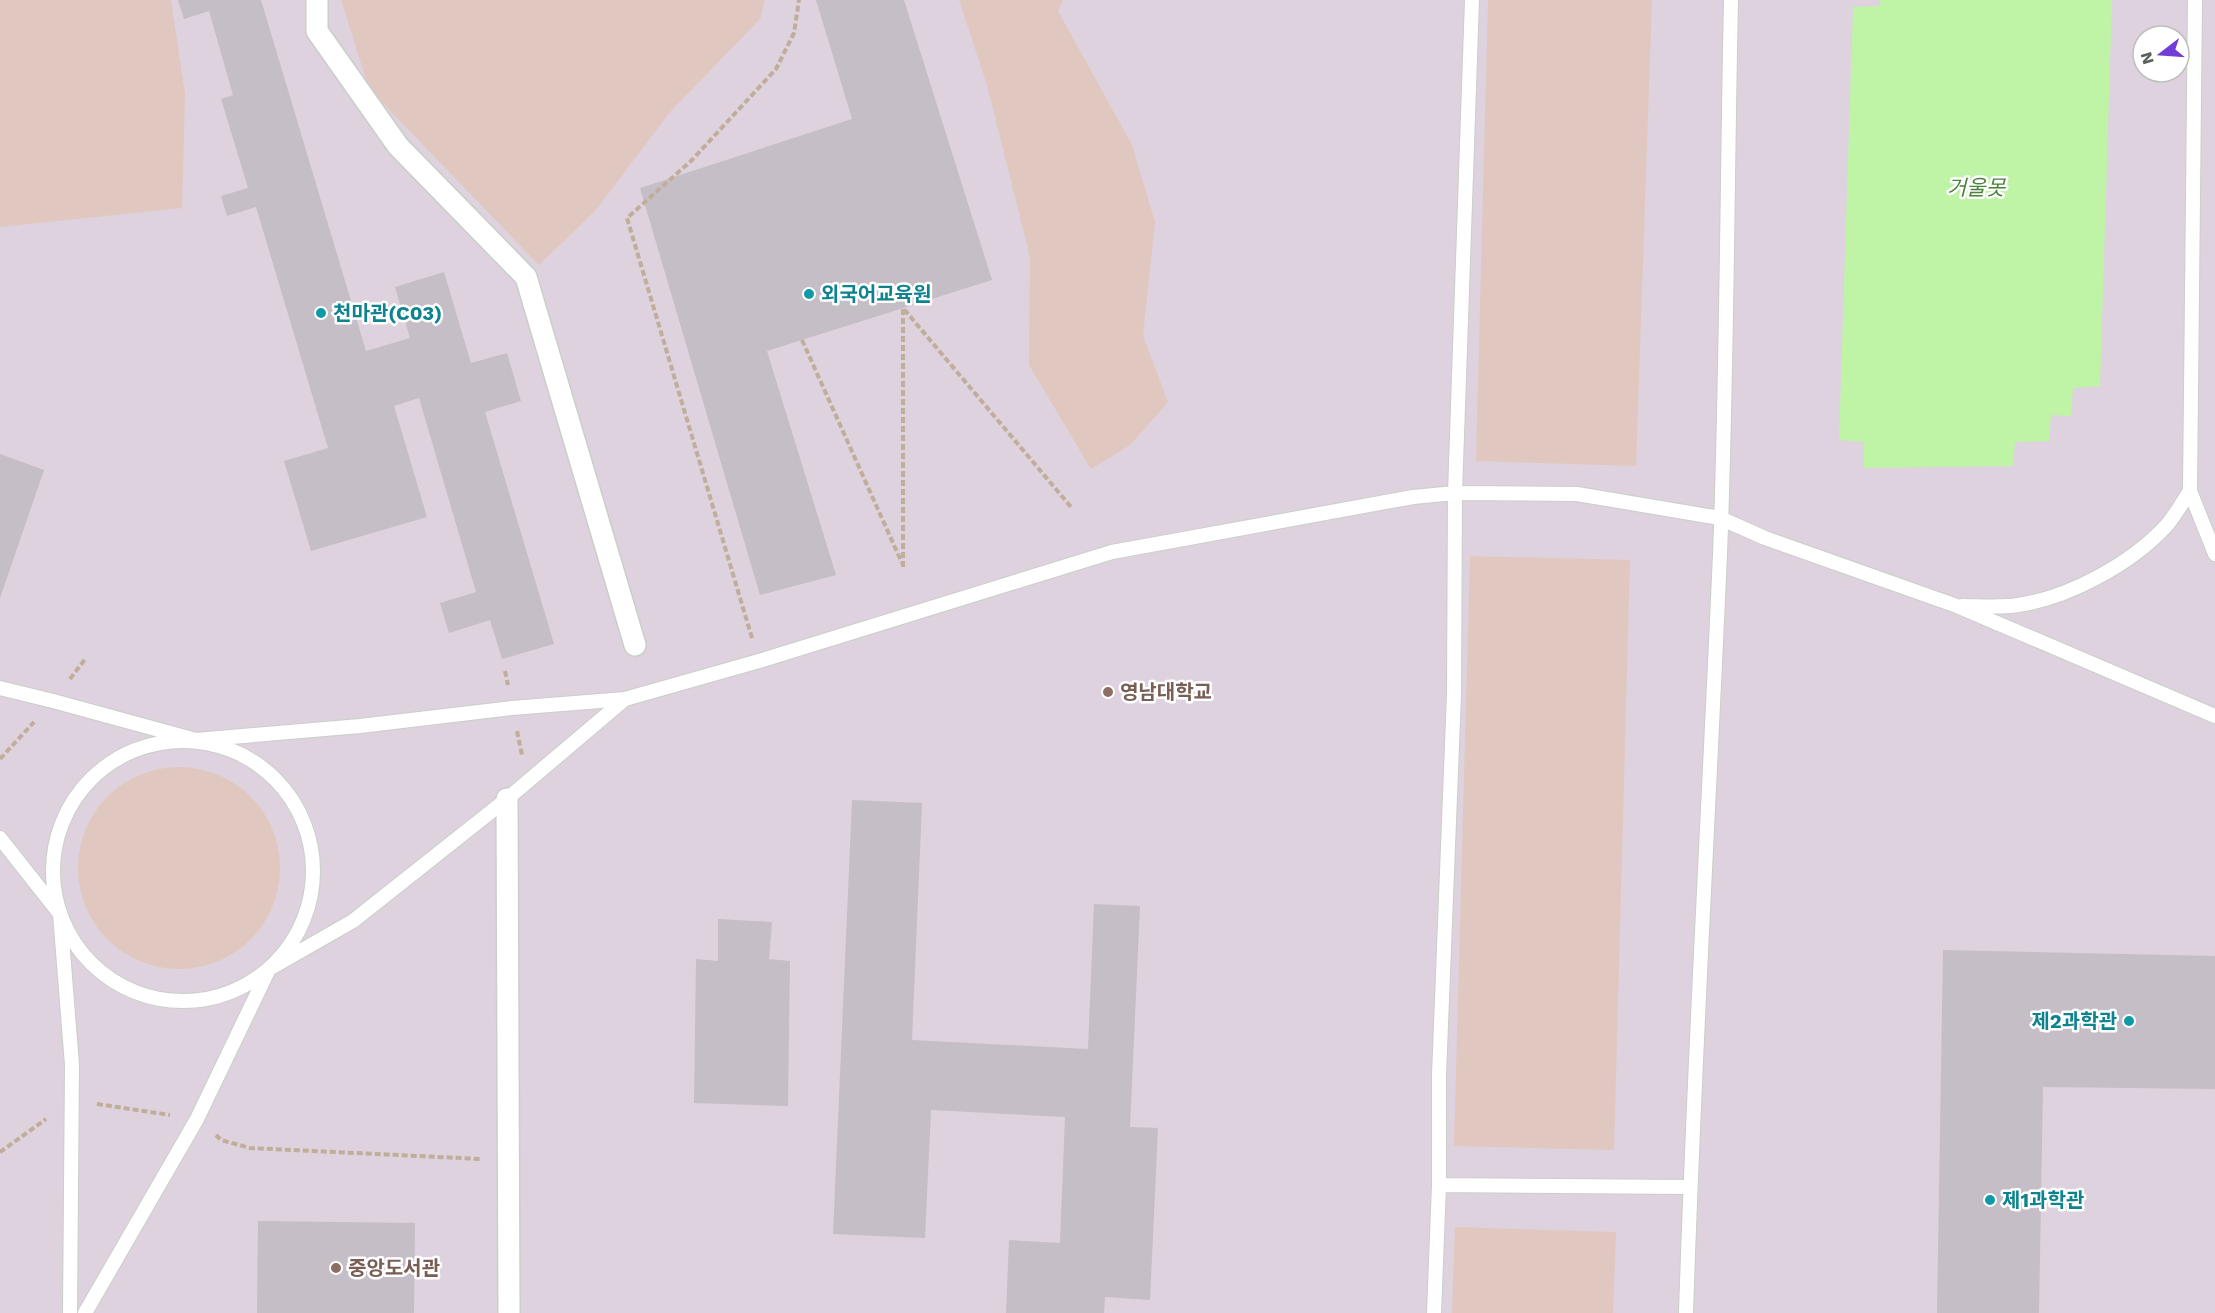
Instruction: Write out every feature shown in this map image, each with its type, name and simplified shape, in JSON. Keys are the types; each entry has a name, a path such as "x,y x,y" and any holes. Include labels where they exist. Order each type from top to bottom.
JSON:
{"street":[{"path":"317,0 317,31 398,146 526,277 635,645"},
{"path":"507,799 509,1313"}],"lane":[{"path":"1434,1313 1439,1185 1439,1075 1454,694 1455,493 1472,0"},
{"path":"1686,1313 1725,387 1731,0"},
{"path":"2195,0 2190,491 2215,554"},
{"path":"1957,606 2017,605 2058,596 2087,584 2135,553 2167,525 2190,491"},
{"path":"69,1313 72,1065 60,914 52,871 59,828 80,789 112,760 152,743 382,724 512,708 625,699 759,661 1112,552 1413,497 1455,493 1577,494 1720,518 1765,538 1957,606 2215,716"},
{"path":"0,688 225,747 252,760 276,779 294,803 307,831 312,861 311,891 303,920 289,946 269,969 196,1119 85,1313"},
{"path":"0,838 60,914 74,943 95,967 121,985 150,997 181,1001 213,998 242,987 352,921 528,782 625,699"},
{"path":"1439,1185 1690,1187"}],"path":[{"path":"759,661 627,218 692,159 776,69 794,33 799,0"},
{"path":"802,340 903,567 903,308 1071,507"},
{"path":"505,671 528,782"},
{"path":"0,1152 72,1100 196,1119 221,1140 250,1148 509,1161"}],"shaded area":[{"name":"영남대학교","path":"0,0 2215,0 2215,1313 0,1313"},
{"path":"0,0 171,0 185,94 182,208 0,227"},
{"path":"341,0 764,0 761,18 670,112 596,210 539,265 369,89"},
{"path":"959,0 1063,0 1058,11 1132,145 1155,222 1143,336 1168,402 1130,445 1091,469 1029,365 1030,257 987,85"},
{"path":"1488,0 1652,0 1636,466 1476,461"},
{"path":"1470,556 1630,560 1614,1150 1454,1146"},
{"path":"169,767 189,767 218,774 251,796 273,829 280,868 273,907 251,940 218,962 189,969 169,969 140,962 107,940 85,907 78,878 78,858 85,829 107,796 140,774"},
{"path":"1455,1227 1616,1232 1613,1313 1452,1313"}],"water":[{"name":"거울못","path":"1880,0 2112,0 2100,386 2073,388 2071,416 2051,415 2049,441 2015,442 2013,466 1864,468 1864,442 1839,440 1853,7 1879,6"}],"building":[{"name":"천마관(C03)","path":"178,0 261,0 366,351 410,338 395,287 444,272 471,363 507,353 521,401 485,412 554,644 502,659 490,620 449,633 440,603 476,592 419,398 394,406 427,517 311,551 284,461 328,448 256,207 227,216 221,196 248,188 221,99 233,95 209,11 184,19"},
{"name":"외국어교육원","path":"816,0 904,0 992,280 767,351 836,575 760,595 640,188 852,119"},
{"path":"0,454 44,470 0,598"},
{"path":"852,800 922,803 912,1040 1088,1049 1094,904 1140,906 1130,1127 1158,1128 1150,1300 1105,1297 1104,1313 1006,1313 1009,1240 1060,1243 1065,1117 931,1110 925,1238 833,1234"},
{"path":"718,919 772,922 769,959 790,961 788,1106 694,1103 696,959 718,961"},
{"name":"제1과학관","path":"1943,950 2215,956 2215,1089 2043,1087 2039,1313 1937,1313"},
{"name":"중앙도서관","path":"258,1221 415,1223 414,1313 257,1313"}],"place":[{"name":"외국어교육원","path":"809,294"},
{"name":"천마관(C03)","path":"321,313"},
{"name":"영남대학교","path":"1108,692"},
{"name":"제2과학관","path":"2129,1021"},
{"name":"제1과학관","path":"1990,1200"},
{"name":"중앙도서관","path":"336,1268"}]}
